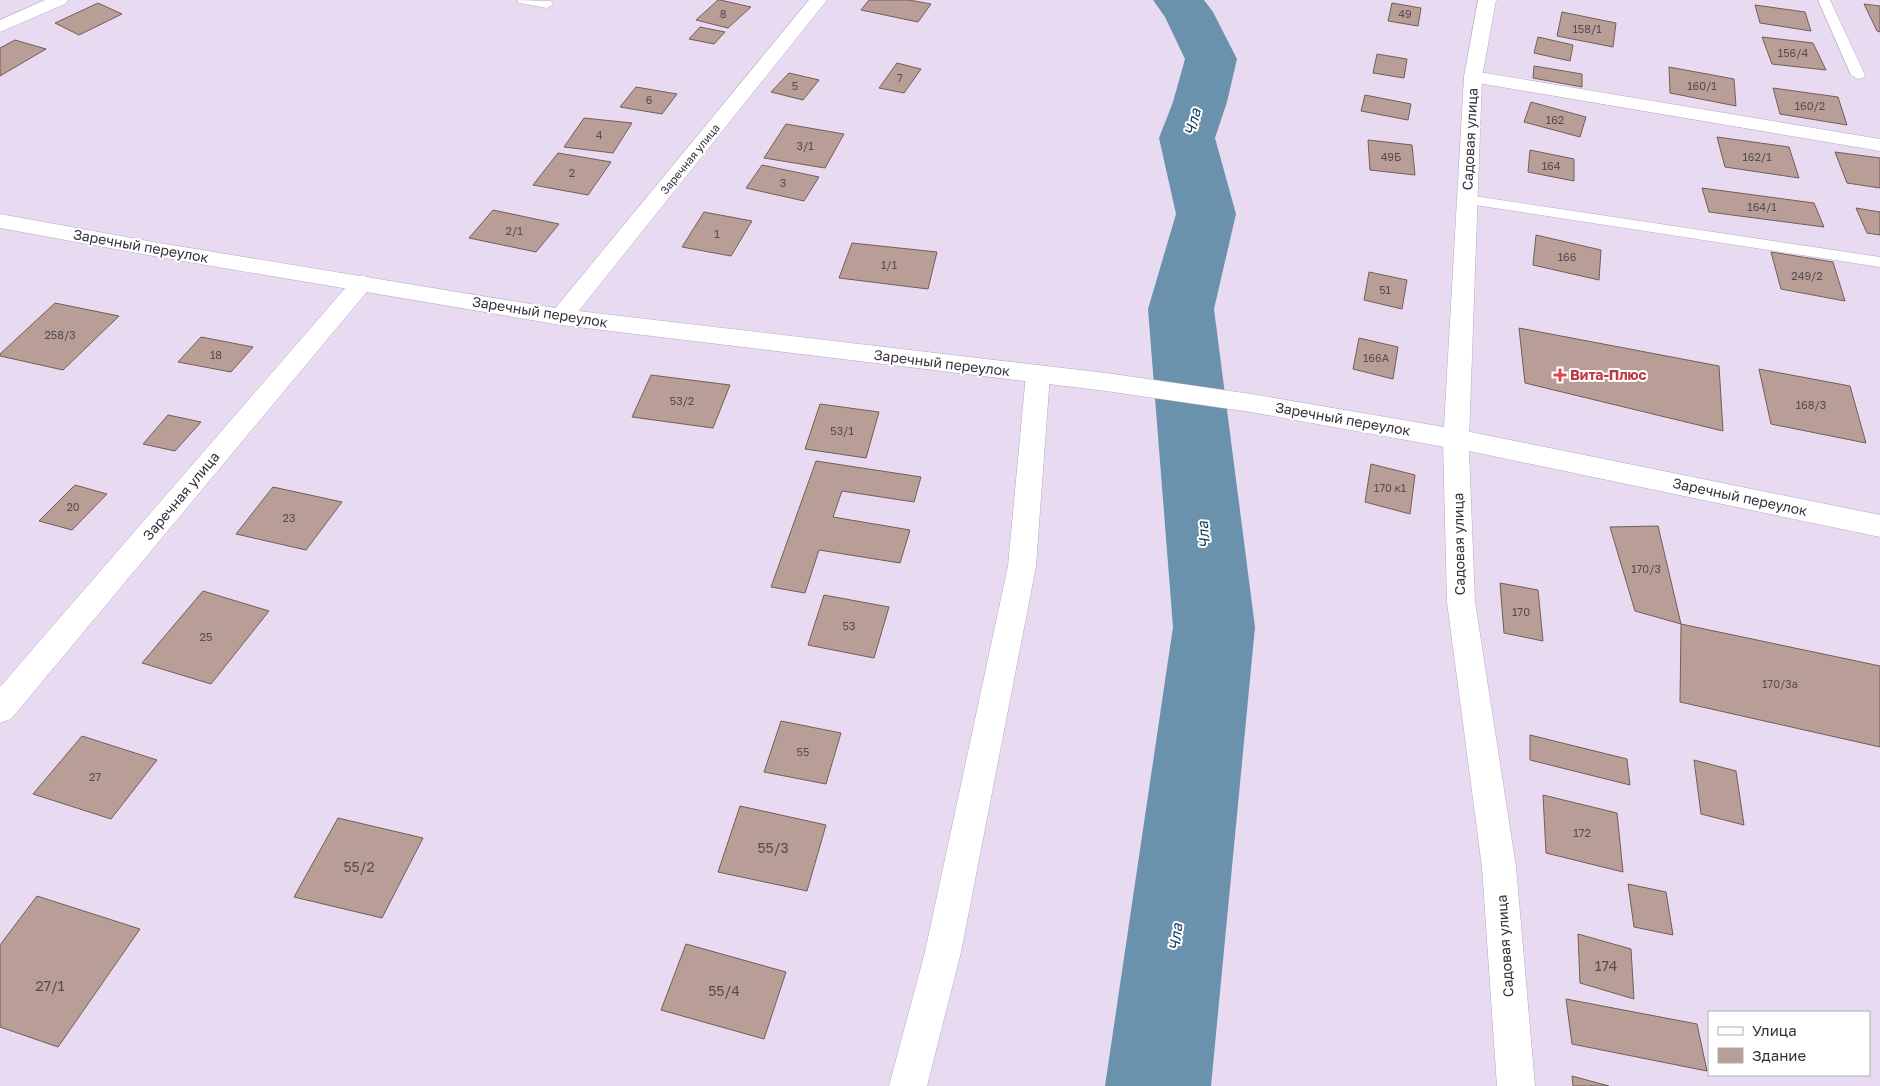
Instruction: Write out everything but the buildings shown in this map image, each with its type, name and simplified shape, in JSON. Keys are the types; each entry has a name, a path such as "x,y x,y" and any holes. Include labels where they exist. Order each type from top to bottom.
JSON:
{"street":[{"path":"0,27 59,0"},
{"name":"Заречная улица","path":"561,317 818,0"},
{"name":"Садовая улица","path":"1487,0 1473,77 1456,439 1461,602 1499,867 1516,1086"},
{"path":"1473,77 1880,145"},
{"name":"Заречный переулок","path":"0,221 159,250 561,317 1106,382 1251,402 1456,439 1880,526"},
{"name":"Заречная улица","path":"0,709 362,283"},
{"path":"908,1086 943,952 1022,566 1038,374"}],"lane":[{"path":"523,0 548,4"},
{"path":"1824,0 1858,75"},
{"path":"1467,200 1880,262"}],"waterway":[{"name":"Чла","path":"1158,1086 1214,627 1181,309 1206,214 1187,138 1200,102 1211,59 1188,12 1177,0"}],"place":[{"name":"Вита-Плюс","path":"1560,375"}]}
